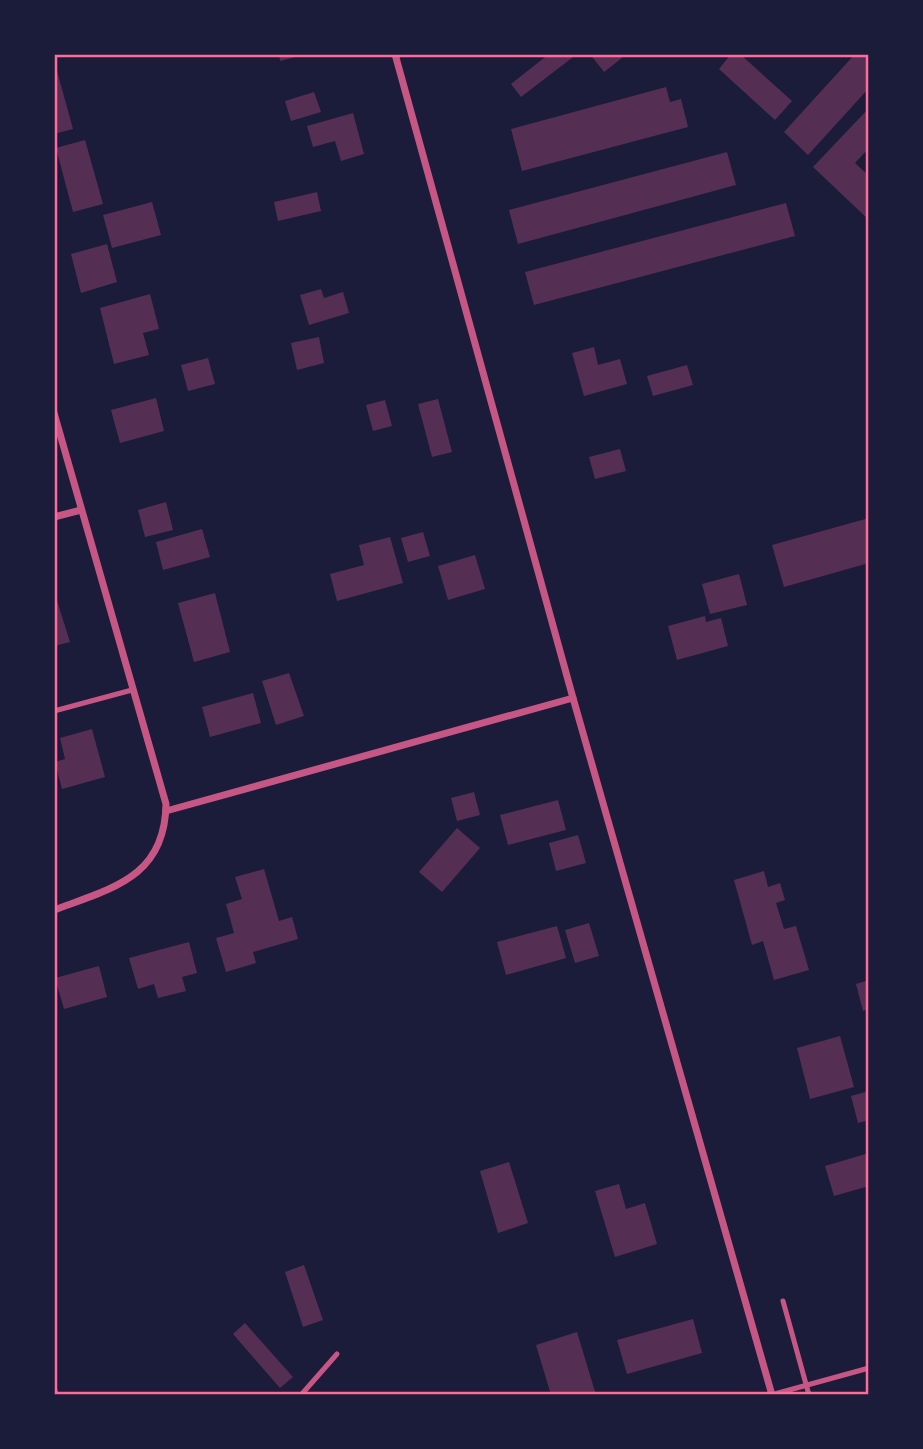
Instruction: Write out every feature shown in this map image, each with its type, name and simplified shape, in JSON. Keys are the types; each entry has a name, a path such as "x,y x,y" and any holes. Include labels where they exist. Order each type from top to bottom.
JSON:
{"street":[{"path":"395,54 573,698 771,1395"},
{"path":"54,413 163,791 166,811 164,832 158,849 148,863 133,876 95,895 54,910"},
{"path":"54,517 81,510"},
{"path":"166,811 573,698"}],"lane":[{"path":"54,711 132,690"},
{"path":"783,1301 809,1395"},
{"path":"301,1395 337,1354"},
{"path":"771,1395 869,1368"},
{"path":"54,1387 56,1395"}],"building":[{"path":"279,54 302,54 303,55 280,61"},
{"path":"549,54 577,54 521,97 511,84"},
{"path":"590,54 619,54 622,58 604,72"},
{"path":"731,54 740,54 792,101 775,120 719,69"},
{"path":"855,54 869,54 869,88 808,155 784,132"},
{"path":"54,60 73,129 54,134"},
{"path":"666,87 670,102 681,99 688,127 522,171 511,129"},
{"path":"314,92 321,112 291,121 285,101"},
{"path":"869,108 869,148 855,163 869,176 869,220 813,167"},
{"path":"353,113 364,154 341,161 335,141 313,147 307,126"},
{"path":"85,140 103,204 73,212 56,148"},
{"path":"727,152 736,185 518,244 509,210"},
{"path":"317,192 321,211 278,221 274,202"},
{"path":"152,202 161,235 112,248 103,215"},
{"path":"786,203 795,236 534,305 525,272"},
{"path":"107,244 117,282 81,293 71,254"},
{"path":"321,289 324,298 343,292 349,313 309,325 300,295"},
{"path":"150,294 159,329 143,333 149,355 114,364 100,308"},
{"path":"319,337 324,363 297,370 291,343"},
{"path":"594,347 598,365 620,359 627,384 584,396 572,353"},
{"path":"208,358 215,384 188,391 181,365"},
{"path":"687,365 693,385 653,396 647,376"},
{"path":"156,398 164,431 120,443 111,410"},
{"path":"438,399 452,452 432,457 418,404"},
{"path":"385,400 392,426 373,431 366,405"},
{"path":"620,449 626,471 595,479 589,457"},
{"path":"166,502 173,530 145,537 138,510"},
{"path":"869,518 869,563 784,587 772,545"},
{"path":"202,529 210,557 163,570 156,542"},
{"path":"423,532 430,556 408,562 401,538"},
{"path":"390,537 403,583 337,601 330,574 364,565 359,545"},
{"path":"475,555 485,589 448,600 438,566"},
{"path":"739,574 747,605 710,614 702,584"},
{"path":"54,591 70,642 54,646"},
{"path":"215,593 230,652 194,662 178,603"},
{"path":"705,616 706,622 721,618 728,646 677,660 668,626"},
{"path":"289,673 304,716 276,725 262,681"},
{"path":"253,693 261,723 210,737 202,707"},
{"path":"92,729 105,777 62,789 55,762 65,759 60,738"},
{"path":"474,792 480,815 457,821 451,798"},
{"path":"558,800 566,830 508,845 500,815"},
{"path":"457,828 480,848 442,892 419,872"},
{"path":"578,835 586,863 556,871 549,843"},
{"path":"264,869 279,921 292,917 298,939 253,952 256,963 226,972 216,938 234,933 226,904 242,899 235,877"},
{"path":"764,871 768,887 780,883 785,900 776,903 784,929 796,926 809,970 774,980 763,941 752,945 734,880"},
{"path":"589,923 599,956 575,963 565,930"},
{"path":"557,926 566,958 506,975 497,942"},
{"path":"189,942 197,973 182,977 186,991 158,998 154,984 138,989 129,958"},
{"path":"99,966 107,997 64,1009 55,978"},
{"path":"869,980 869,1009 863,1011 856,984"},
{"path":"840,1036 854,1087 810,1099 797,1048"},
{"path":"869,1091 869,1120 858,1123 851,1096"},
{"path":"869,1153 869,1186 834,1196 825,1166"},
{"path":"509,1162 528,1223 498,1233 480,1171"},
{"path":"619,1184 626,1209 645,1203 657,1244 615,1257 595,1191"},
{"path":"304,1265 323,1320 303,1327 285,1272"},
{"path":"693,1319 702,1353 627,1374 617,1340"},
{"path":"245,1323 293,1377 280,1388 233,1334"},
{"path":"577,1332 596,1395 551,1395 536,1345"}]}
